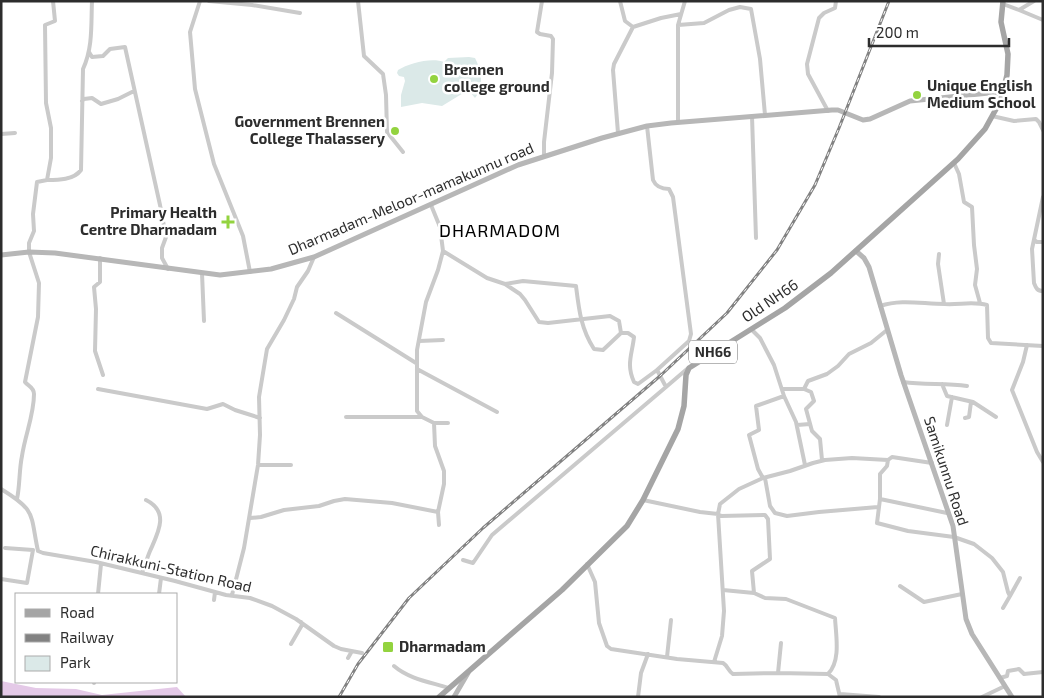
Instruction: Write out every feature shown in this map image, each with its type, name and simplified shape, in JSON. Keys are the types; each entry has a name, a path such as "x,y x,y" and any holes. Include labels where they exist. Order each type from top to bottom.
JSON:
{"main road":[{"name":"Old NH66","path":"689,368 784,308 831,273 954,163 985,129 1002,94 1006,75 1008,54 1001,22 1003,2"},
{"name":"Dharmadam-Meloor-mamakunnu road","path":"1,255 29,252 54,253 220,275 250,272 290,265 314,257 518,165 618,133 647,126 838,110 863,120 870,119 910,101 989,93 1002,94"},
{"name":"Samikunnu Road","path":"856,251 864,258 869,267 903,382 953,526 966,619 972,634 1012,697"},
{"name":"NH66","path":"439,697 562,590 627,526 678,429 684,406 686,375 689,368"},
{"path":"454,697 471,668"}],"street":[{"path":"47,180 51,158 51,128 46,103 45,25 54,21 53,1"},
{"path":"17,499 20,488 22,457 32,414 34,390 25,382 38,317 39,283 29,252 29,243 34,231 33,214 37,182 58,180 78,174 80,170 83,69 89,52 92,29 92,1"},
{"path":"200,1 190,32 195,89 214,164 243,236 250,272"},
{"path":"208,1 252,5 300,13"},
{"path":"358,1 364,56 383,74 386,95 387,132 403,152"},
{"path":"542,1 537,32 551,36 553,40 552,74 544,156"},
{"path":"620,1 625,21 633,27"},
{"path":"678,122 678,25 684,1"},
{"path":"828,111 808,74 807,64 819,18 824,13 835,8 836,1"},
{"path":"1019,10 1034,1"},
{"path":"1003,2 1043,20"},
{"path":"678,25 704,23 729,10 751,9 760,59 765,115"},
{"path":"618,133 613,70 614,64 633,27 680,14"},
{"path":"89,52 92,56 103,56 110,50 125,47 160,205 166,237 162,248 162,258 168,269"},
{"path":"82,102 84,99 92,98 101,104 118,99 134,91"},
{"path":"752,116 756,238"},
{"path":"992,116 1014,120 1036,119 1040,122 1043,130"},
{"path":"505,284 523,281 576,286 580,320 586,337 594,349 598,351 603,350 621,333 628,333 634,337 629,368 635,383 642,382 689,341 691,334 673,197 669,188 663,189 653,180 647,126"},
{"path":"1,134 15,133"},
{"path":"954,163 959,174 965,204 972,207 977,269 975,285 980,303"},
{"path":"1043,197 1032,249 1034,283 1036,288 1043,291"},
{"path":"431,205 440,228 443,251 426,302 419,341 416,363 417,407 419,415 422,417 434,423 448,423"},
{"path":"1034,240 1043,242"},
{"path":"443,251 487,278 505,284 525,300 539,322 548,323 613,317 619,321 621,333"},
{"path":"939,254 938,264 944,304"},
{"path":"232,595 250,518 258,465 259,397 267,349 284,320 294,299 297,287 308,271 314,257"},
{"path":"100,258 100,282 94,287 96,308 95,351 103,375"},
{"path":"202,273 204,321"},
{"path":"880,306 891,303 915,302 944,304 980,303 987,305 988,338 991,343 1043,346"},
{"path":"336,313 416,363"},
{"path":"751,329 760,338 774,365 796,425 805,465"},
{"path":"804,389 808,381 828,374 849,354 871,342 887,330"},
{"path":"419,341 443,340"},
{"path":"1027,345 1023,362 1012,390 1037,452 1043,462"},
{"path":"463,560 473,563 492,535 689,368"},
{"path":"417,369 497,412"},
{"path":"657,370 666,387"},
{"path":"903,382 967,386"},
{"path":"942,384 946,396 980,405 996,417"},
{"path":"98,389 208,409 223,404 260,418"},
{"path":"782,389 804,389 810,392 814,401 806,409 812,431 820,439 822,460"},
{"path":"784,396 756,406 759,430 749,435 758,469 764,478 770,506 775,513 787,516 878,507"},
{"path":"948,425 952,397"},
{"path":"965,418 969,417 971,402"},
{"path":"346,417 422,417"},
{"path":"434,423 435,446 444,471 444,484 438,512 439,526"},
{"path":"796,425 810,424"},
{"path":"714,662 724,625 718,514 720,504 739,489 764,478 822,460 852,458 888,460 892,457 932,463"},
{"path":"888,460 880,474 880,499 877,523 908,531 954,537 974,544 992,558 1003,572 1010,596"},
{"path":"258,465 291,465"},
{"path":"1,489 17,499 30,512 38,551"},
{"path":"250,518 261,517 284,510 320,506 345,499 392,503 438,512"},
{"path":"880,499 948,513"},
{"path":"142,573 159,534 160,521 160,514 157,508 153,503 146,500"},
{"path":"642,500 721,516 765,515 768,520 770,559 752,571 754,593"},
{"name":"Chirakkuni-Station Road","path":"4,548 38,551 142,573 215,592 250,598 272,606 301,622 334,646 362,653"},
{"path":"1,579 27,582 33,550"},
{"path":"98,593 101,564"},
{"path":"587,564 595,582 599,623 607,646 616,650 723,663 727,666 729,672 733,674 778,672 828,674 836,680 840,695 879,697"},
{"path":"159,593 160,578"},
{"path":"1003,608 1020,578"},
{"path":"900,586 924,602 962,594"},
{"path":"723,590 754,593 765,598 786,599 835,618 837,648 834,668 828,674"},
{"path":"214,600 215,592"},
{"path":"667,657 671,620"},
{"path":"291,644 302,625 301,622"},
{"path":"778,672 781,643"},
{"path":"348,658 352,651"},
{"path":"638,697 642,673 648,654"},
{"path":"394,666 402,673 449,688"},
{"path":"1000,678 1007,676 1008,671 1019,669 1024,674 1043,672"},
{"path":"982,697 1005,686"}],"green space":[{"path":"448,58 475,58 480,73 480,89 475,98 470,92 465,92 442,106 422,103 401,107 401,95 405,81 404,77 399,76 397,73 398,70 421,62 433,60 444,62"}],"shaded area":[{"path":"1,681 36,688 76,689 102,695 177,687 186,697 1,697"}],"railway":[{"path":"339,697 358,664 409,598 483,528 660,376 727,313 777,250 815,185 889,1"}],"place":[{"name":"Brennen college ground","path":"434,79"},
{"name":"Unique English Medium School","path":"917,95"},
{"name":"Government Brennen College Thalassery","path":"395,131"},
{"name":"Primary Health Centre Dharmadam","path":"228,222"},
{"name":"Dharmadam","path":"388,647"}],"district":[{"name":"DHARMADOM","path":"500,231"}]}
